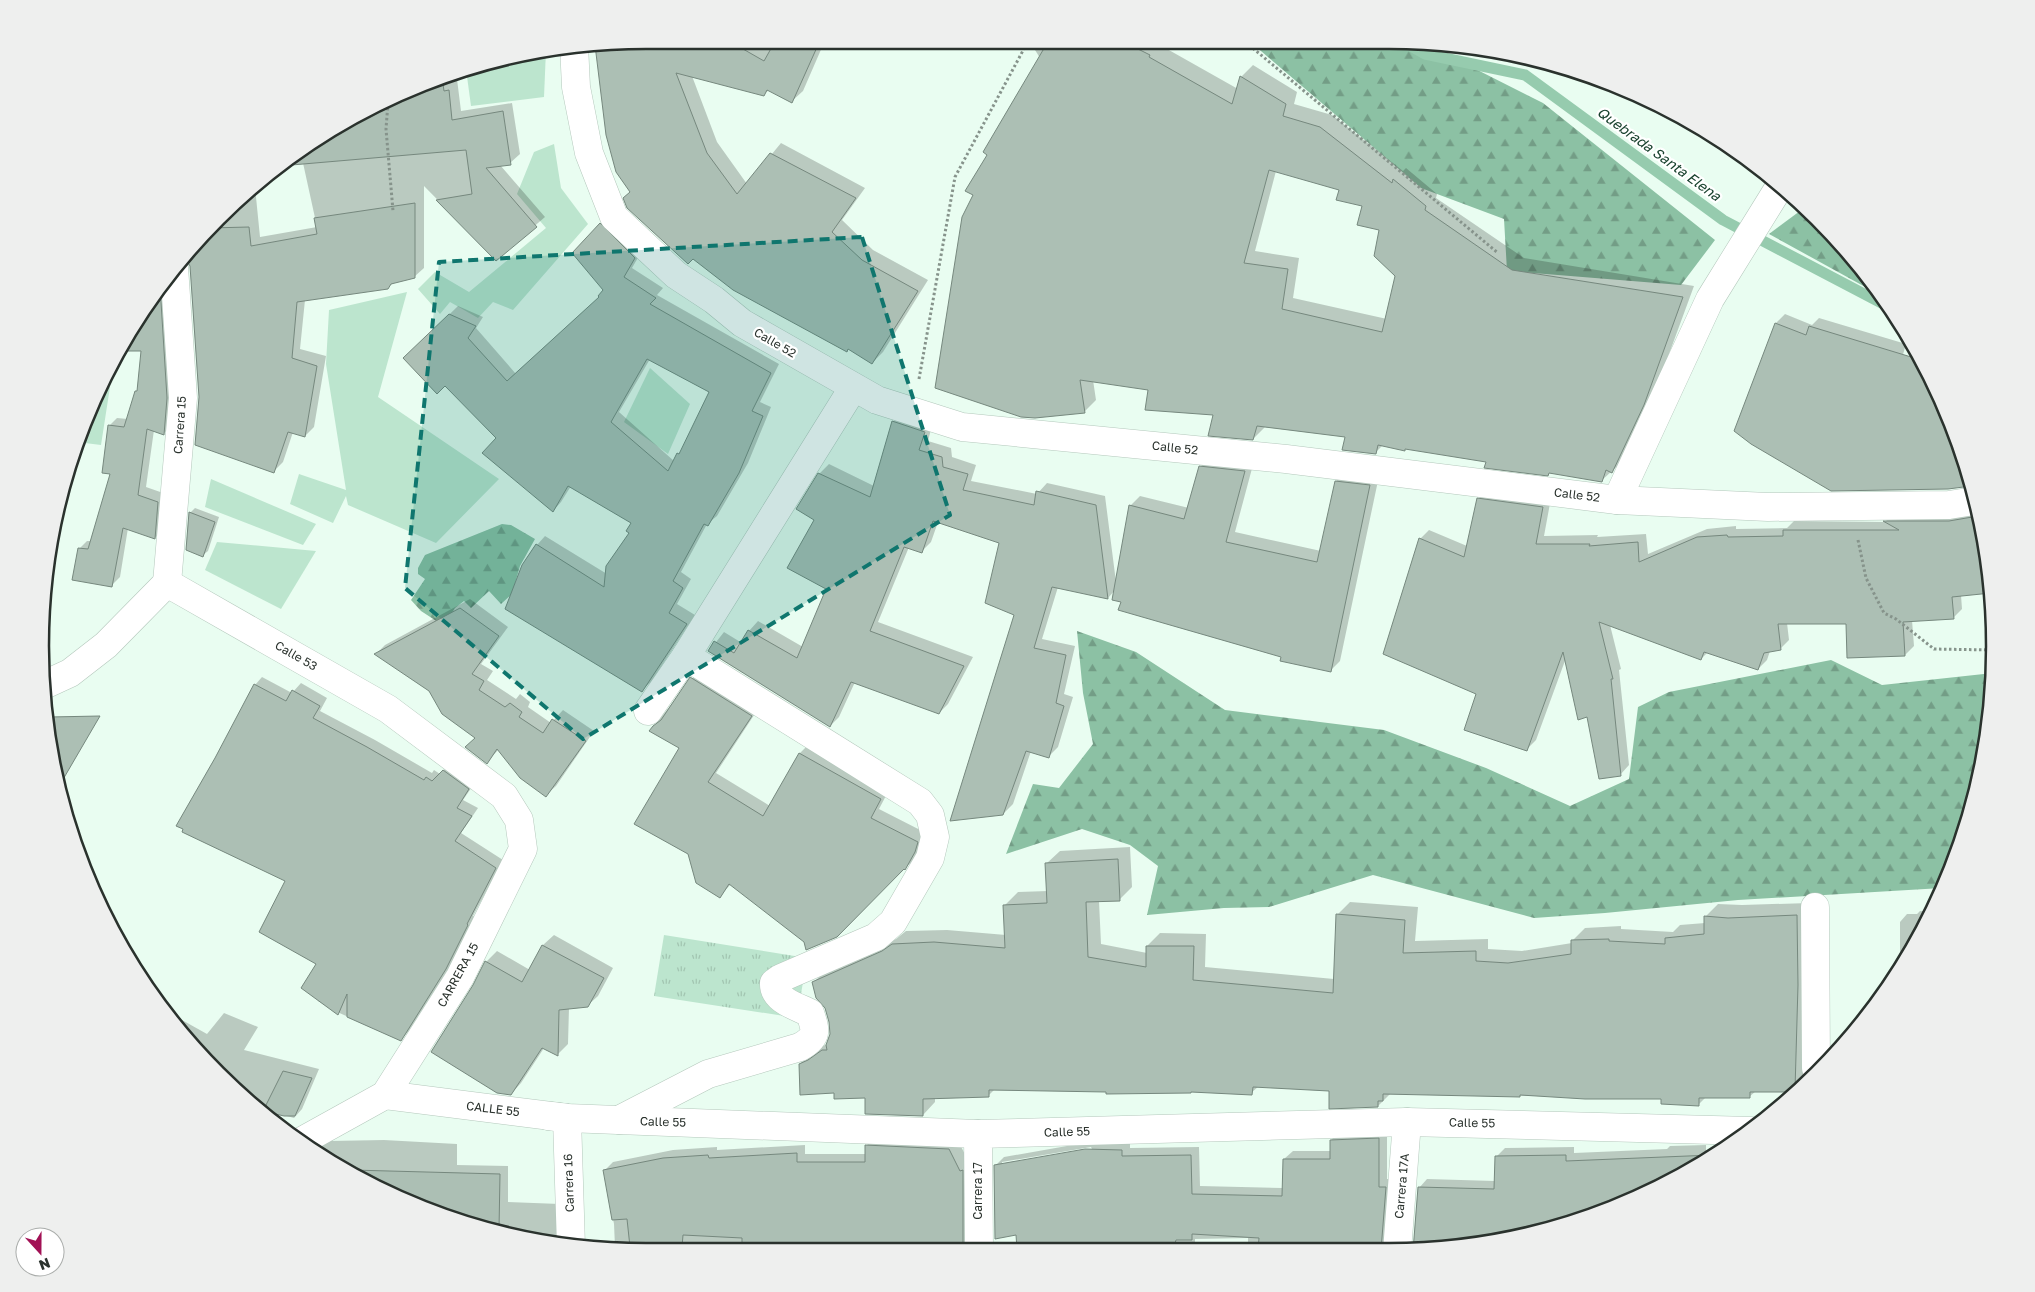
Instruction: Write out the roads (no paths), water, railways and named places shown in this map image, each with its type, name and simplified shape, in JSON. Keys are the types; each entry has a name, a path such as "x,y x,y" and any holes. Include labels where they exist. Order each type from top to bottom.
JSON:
{"street":[{"name":"Calle 52","path":"574,53 576,87 589,153 614,217 676,275 714,300 742,323 853,388 877,400 913,412 962,427 1286,459 1617,500 1768,507 1949,505 1969,502"},
{"path":"1617,500 1710,299 1776,192"},
{"name":"Carrera 15","path":"167,583 183,398 175,279"},
{"path":"648,711 686,656 853,388"},
{"path":"50,681 70,673 106,646 167,583"},
{"name":"Calle 53","path":"167,583 388,708 504,796 519,820 523,849"},
{"path":"619,1120 708,1074 800,1047 811,1041 815,1032 810,1013 777,996 773,989 774,983 781,978 876,938 893,922 930,858 935,837 930,815 920,802 686,656"},
{"name":"CARRERA 15","path":"385,1095 460,977 523,849"},
{"path":"1815,907 1816,1063"},
{"path":"307,1138 385,1095"},
{"name":"CALLE 55","path":"385,1095 567,1118"},
{"name":"Calle 55","path":"567,1118 978,1134 1407,1122 1738,1131"},
{"name":"Carrera 16","path":"567,1118 571,1238"},
{"name":"Carrera 17A","path":"1398,1243 1407,1122"},
{"name":"Carrera 17","path":"978,1134 979,1243"}],"waterway":[{"name":"Quebrada Santa Elena","path":"1417,50 1425,54 1525,75 1723,220 1876,300"}]}
